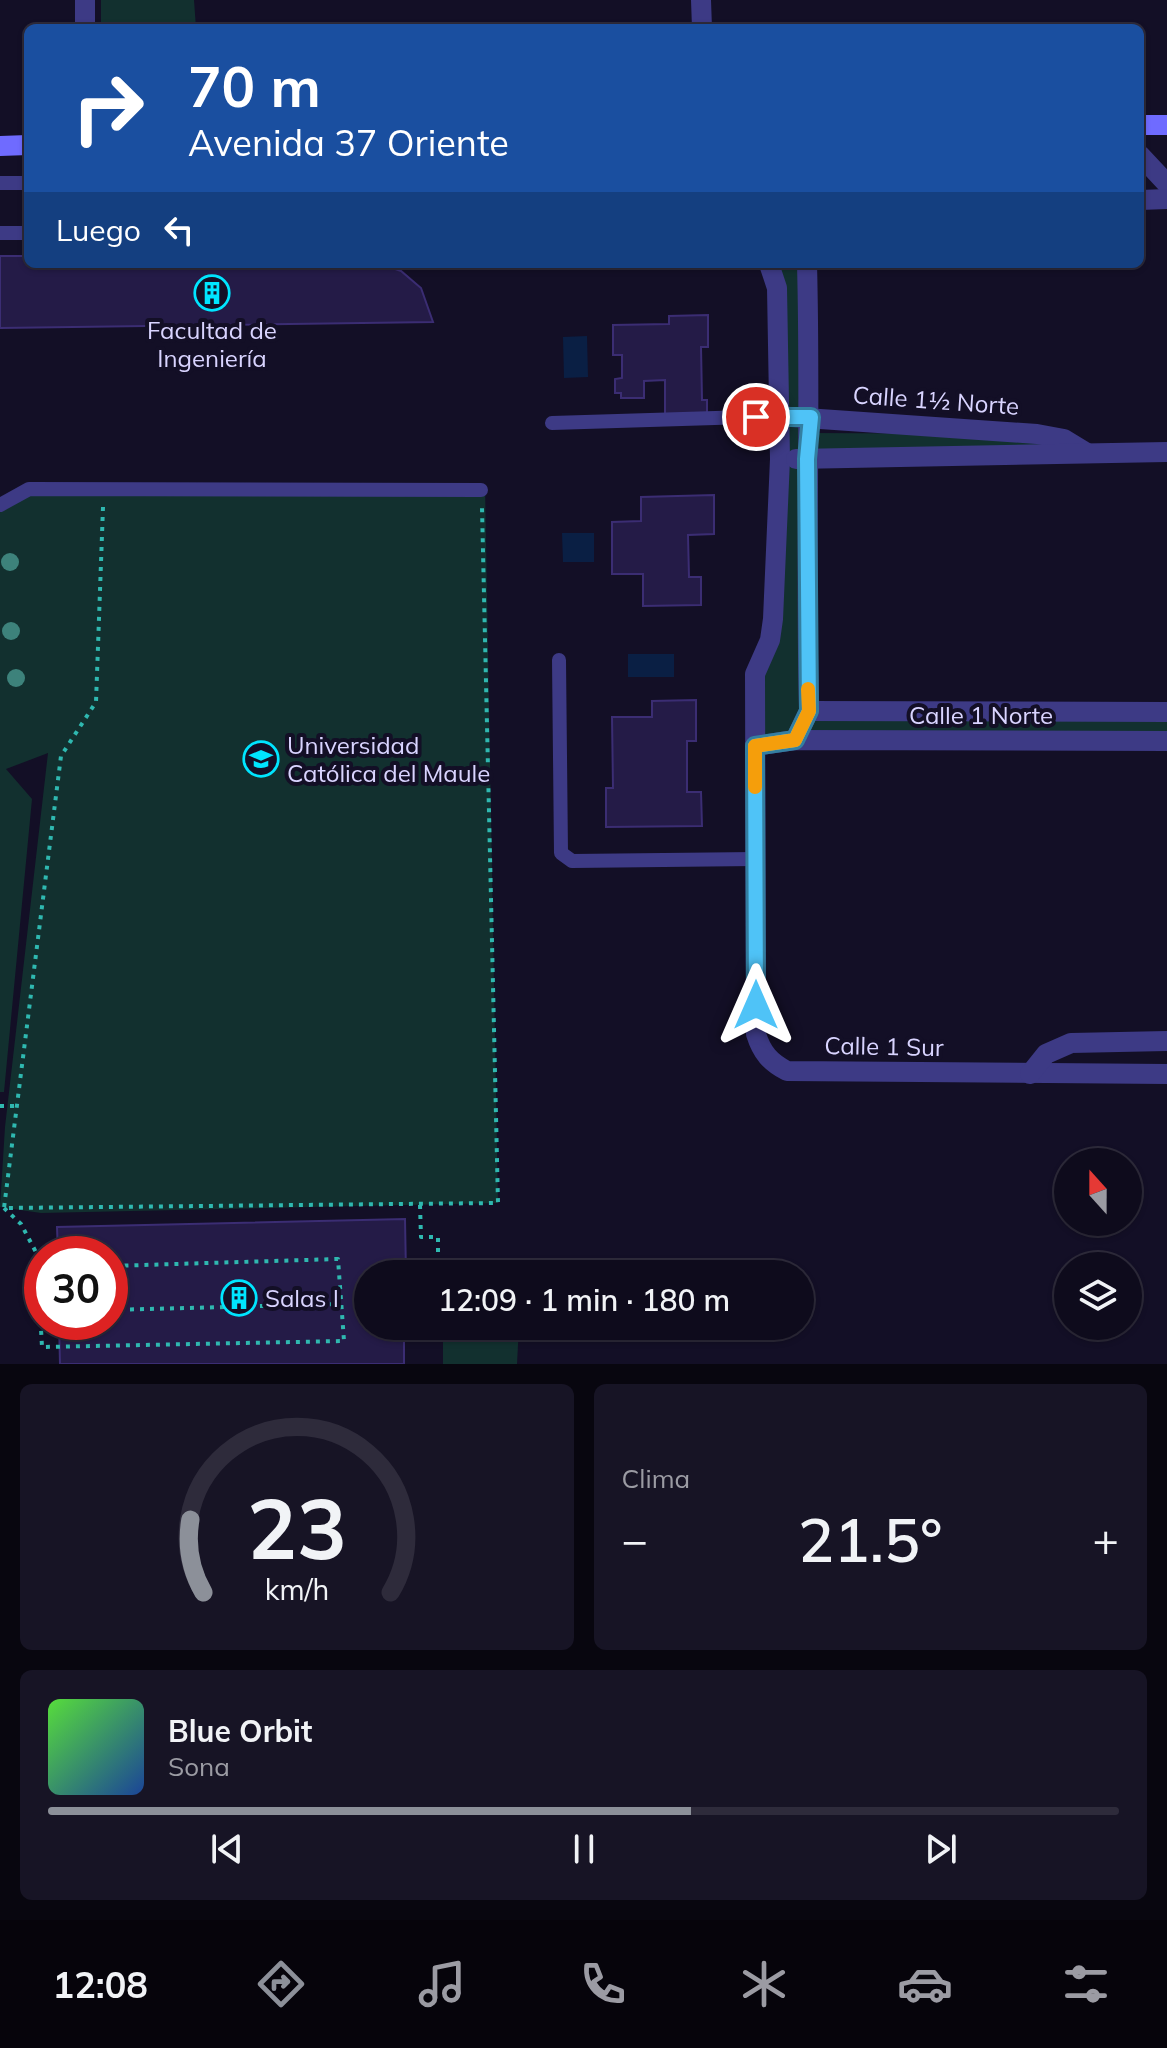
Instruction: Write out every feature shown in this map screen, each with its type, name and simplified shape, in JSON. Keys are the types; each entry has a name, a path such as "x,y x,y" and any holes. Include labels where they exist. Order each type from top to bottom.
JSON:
{"main road":[{"path":"1144,125 1167,125"},
{"path":"0,146 24,145"}],"street":[{"path":"85,0 85,24"},
{"path":"701,0 702,24"},
{"path":"1144,159 1167,184"},
{"path":"1144,200 1167,199"},
{"path":"755,859 755,674 770,640 773,619 780,459 777,288 770,268"},
{"path":"795,740 809,711 807,459 811,417 807,268"},
{"name":"Calle 1½ Norte","path":"777,416 1037,434 1064,439 1087,453"},
{"name":"Calle 1½ Norte","path":"780,459 1167,452"},
{"path":"773,619 807,616"},
{"name":"Calle 1 Norte","path":"809,711 1167,712"},
{"name":"Calle 1 Norte","path":"755,746 795,740 1167,741"},
{"name":"Calle 1 Sur","path":"755,859 756,1034 766,1056 787,1071 1167,1074"},
{"path":"1030,1074 1046,1054 1071,1043 1167,1041"}],"lane":[{"path":"0,183 24,183"},
{"path":"0,233 24,233"},
{"path":"552,423 777,416"},
{"path":"0,505 29,489 481,490"},
{"path":"559,660 561,853 572,861 755,859"}],"path":[{"path":"4,1208 61,756 96,702 103,489"},
{"path":"4,1208 498,1203 481,490"},
{"path":"0,1106 15,1106"},
{"path":"420,1205 421,1237 438,1237 438,1260"},
{"path":"4,1208 21,1224 27,1236"},
{"path":"42,1340 42,1347 344,1341 338,1259 128,1265"},
{"path":"128,1310 340,1304"}],"green space":[{"path":"101,0 194,0 196,24 101,24"},
{"path":"769,268 805,268 807,433 1037,434 1087,453 807,459 809,710 1167,712 1167,741 766,746 758,664 772,631"},
{"name":"Universidad Católica del Maule","path":"28,485 485,485 498,1203 41,1213 0,1207 5,1127 48,753 6,769 32,799 4,1092 0,1092 0,500"},
{"path":"443,1340 518,1340 517,1364 443,1364"}],"water":[{"path":"587,336 588,377 564,378 563,337"},
{"path":"562,533 594,533 594,562 563,562"},
{"path":"628,654 674,654 674,677 628,677"}],"building":[{"name":"Facultad de Ingeniería","path":"0,256 24,256 24,268 392,268 401,271 421,288 433,322 0,328"},
{"path":"708,315 708,347 701,347 702,400 707,400 707,413 665,419 665,380 644,381 644,398 621,398 621,393 615,393 615,379 622,378 622,355 613,355 613,325 669,324 669,316"},
{"path":"714,495 714,534 688,535 689,577 701,577 701,605 643,606 643,574 612,574 612,522 641,521 641,497"},
{"path":"696,700 696,741 687,741 687,792 701,792 702,826 606,827 606,788 613,788 612,717 652,717 652,701"},
{"name":"Salas I","path":"405,1219 406,1260 354,1260 354,1340 404,1340 404,1364 60,1364 59,1340 128,1340 128,1236 57,1236 57,1227"}],"slow traffic":[{"path":"755,787 755,746 795,740 809,711 808,689"}],"place":[{"name":"Facultad de Ingeniería","path":"212,293"},
{"name":"Universidad Católica del Maule","path":"261,759"},
{"name":"Salas I","path":"239,1298"}],"route":[{"path":"756,417 811,417 807,459 809,711 795,740 755,746 756,1005"}]}
